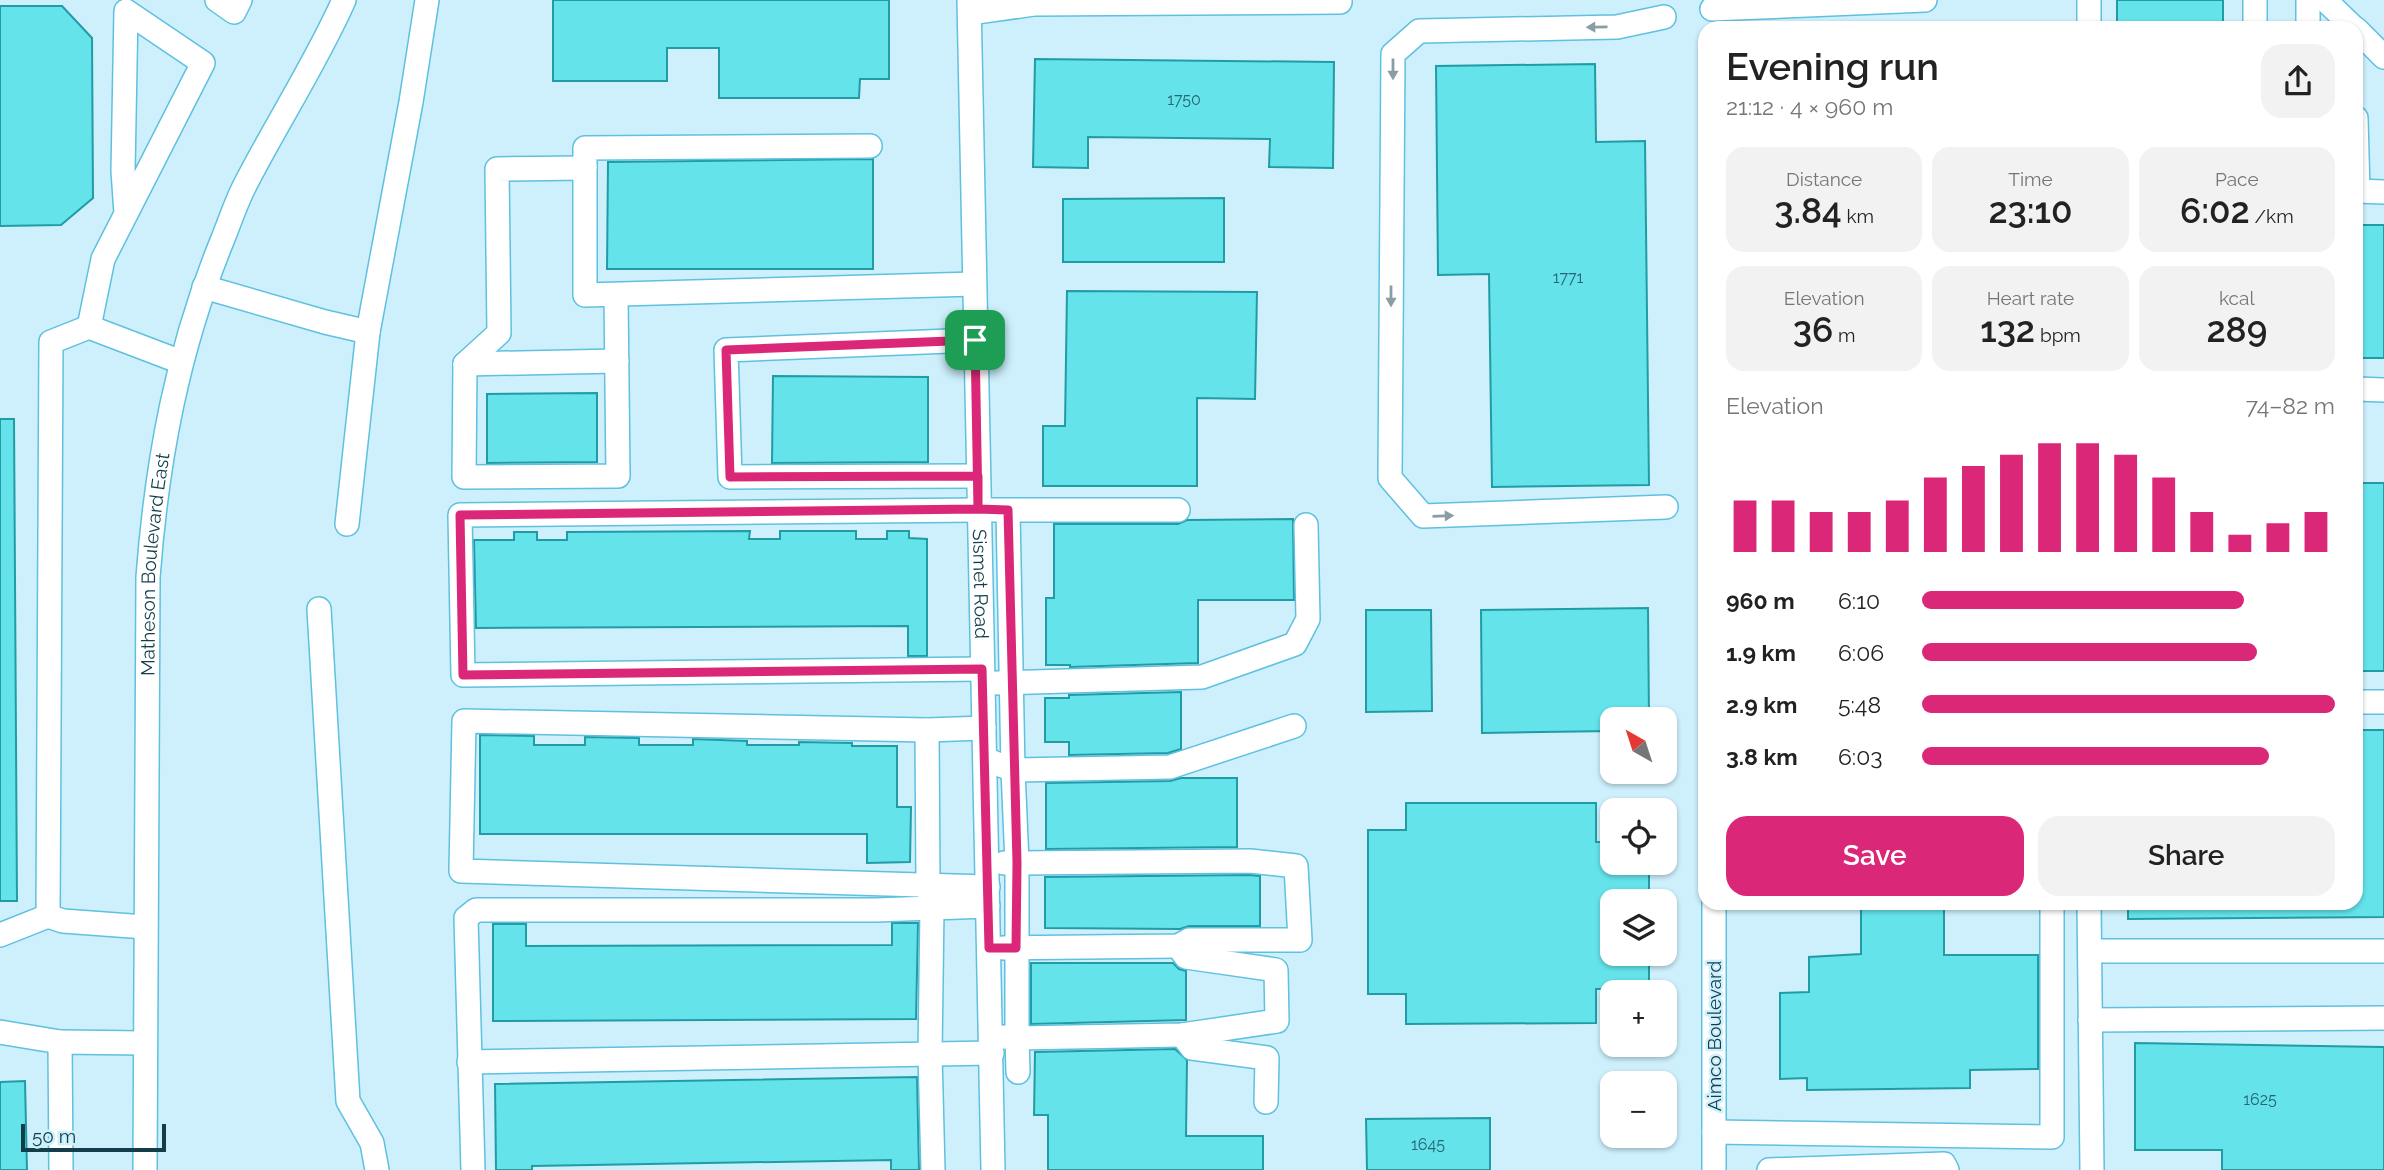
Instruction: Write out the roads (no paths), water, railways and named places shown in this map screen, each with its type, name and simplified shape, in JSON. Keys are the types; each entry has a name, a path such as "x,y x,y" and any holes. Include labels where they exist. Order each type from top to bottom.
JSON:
{"street":[{"path":"217,0 234,12 240,0"},
{"name":"Matheson Boulevard East","path":"145,1170 148,577 154,500 181,362 204,287 243,189 324,46 344,0"},
{"path":"347,524 368,332 427,0"},
{"path":"970,6 1034,2 1340,0"},
{"path":"1712,12 1925,0"},
{"path":"2089,0 2089,21"},
{"path":"2255,0 2255,21"},
{"path":"2308,0 2308,21"},
{"path":"2325,0 2347,21"},
{"path":"118,6 126,213"},
{"path":"89,327 103,258 203,63 118,6"},
{"name":"Sismet Road","path":"970,6 993,1170"},
{"path":"1664,17 1617,27 1419,31 1393,54 1390,478 1423,516 1666,507"},
{"path":"2363,37 2384,57"},
{"path":"870,146 585,148 585,295 974,284"},
{"path":"585,168 497,169 499,333 465,364 464,477 618,475 617,295"},
{"path":"2363,191 2384,192"},
{"path":"204,287 325,323 368,332"},
{"path":"48,916 51,342 89,327 181,362"},
{"path":"975,340 726,350 730,477 978,476"},
{"path":"465,364 617,361"},
{"path":"2363,388 2384,390"},
{"path":"1178,510 978,509 460,515 463,675 983,676 1012,683 1202,677 1295,644 1308,620 1306,525"},
{"path":"1008,510 1017,863 1018,1072"},
{"path":"981,605 1010,603"},
{"path":"319,609 348,1101 372,1143 377,1170"},
{"path":"2363,702 2384,702"},
{"path":"984,728 927,730 464,721 461,871 928,884 988,896"},
{"path":"985,759 1013,769 1170,767 1294,726"},
{"path":"927,730 928,884 932,908 930,1054 933,1170"},
{"path":"987,863 1251,861 1296,866 1300,940 1189,940 1178,946 989,948"},
{"path":"473,1170 466,918 476,910 876,910 932,908 988,896"},
{"name":"Aimco Boulevard","path":"1714,910 1714,1170"},
{"path":"1714,1132 2052,1137 2052,910"},
{"path":"2089,910 2092,1170"},
{"path":"0,935 48,916 63,920 145,927"},
{"path":"469,1062 930,1054 992,1045 1017,1038 1182,1035 1277,1021 1276,970 1186,957 1178,946"},
{"path":"2090,951 2384,951"},
{"path":"2090,1020 2384,1018"},
{"path":"0,1032 60,1042 144,1043"},
{"path":"1182,1035 1192,1048 1267,1058 1266,1102"},
{"path":"60,1042 61,1170"},
{"path":"1769,1170 1944,1164 1947,1170"}]}
